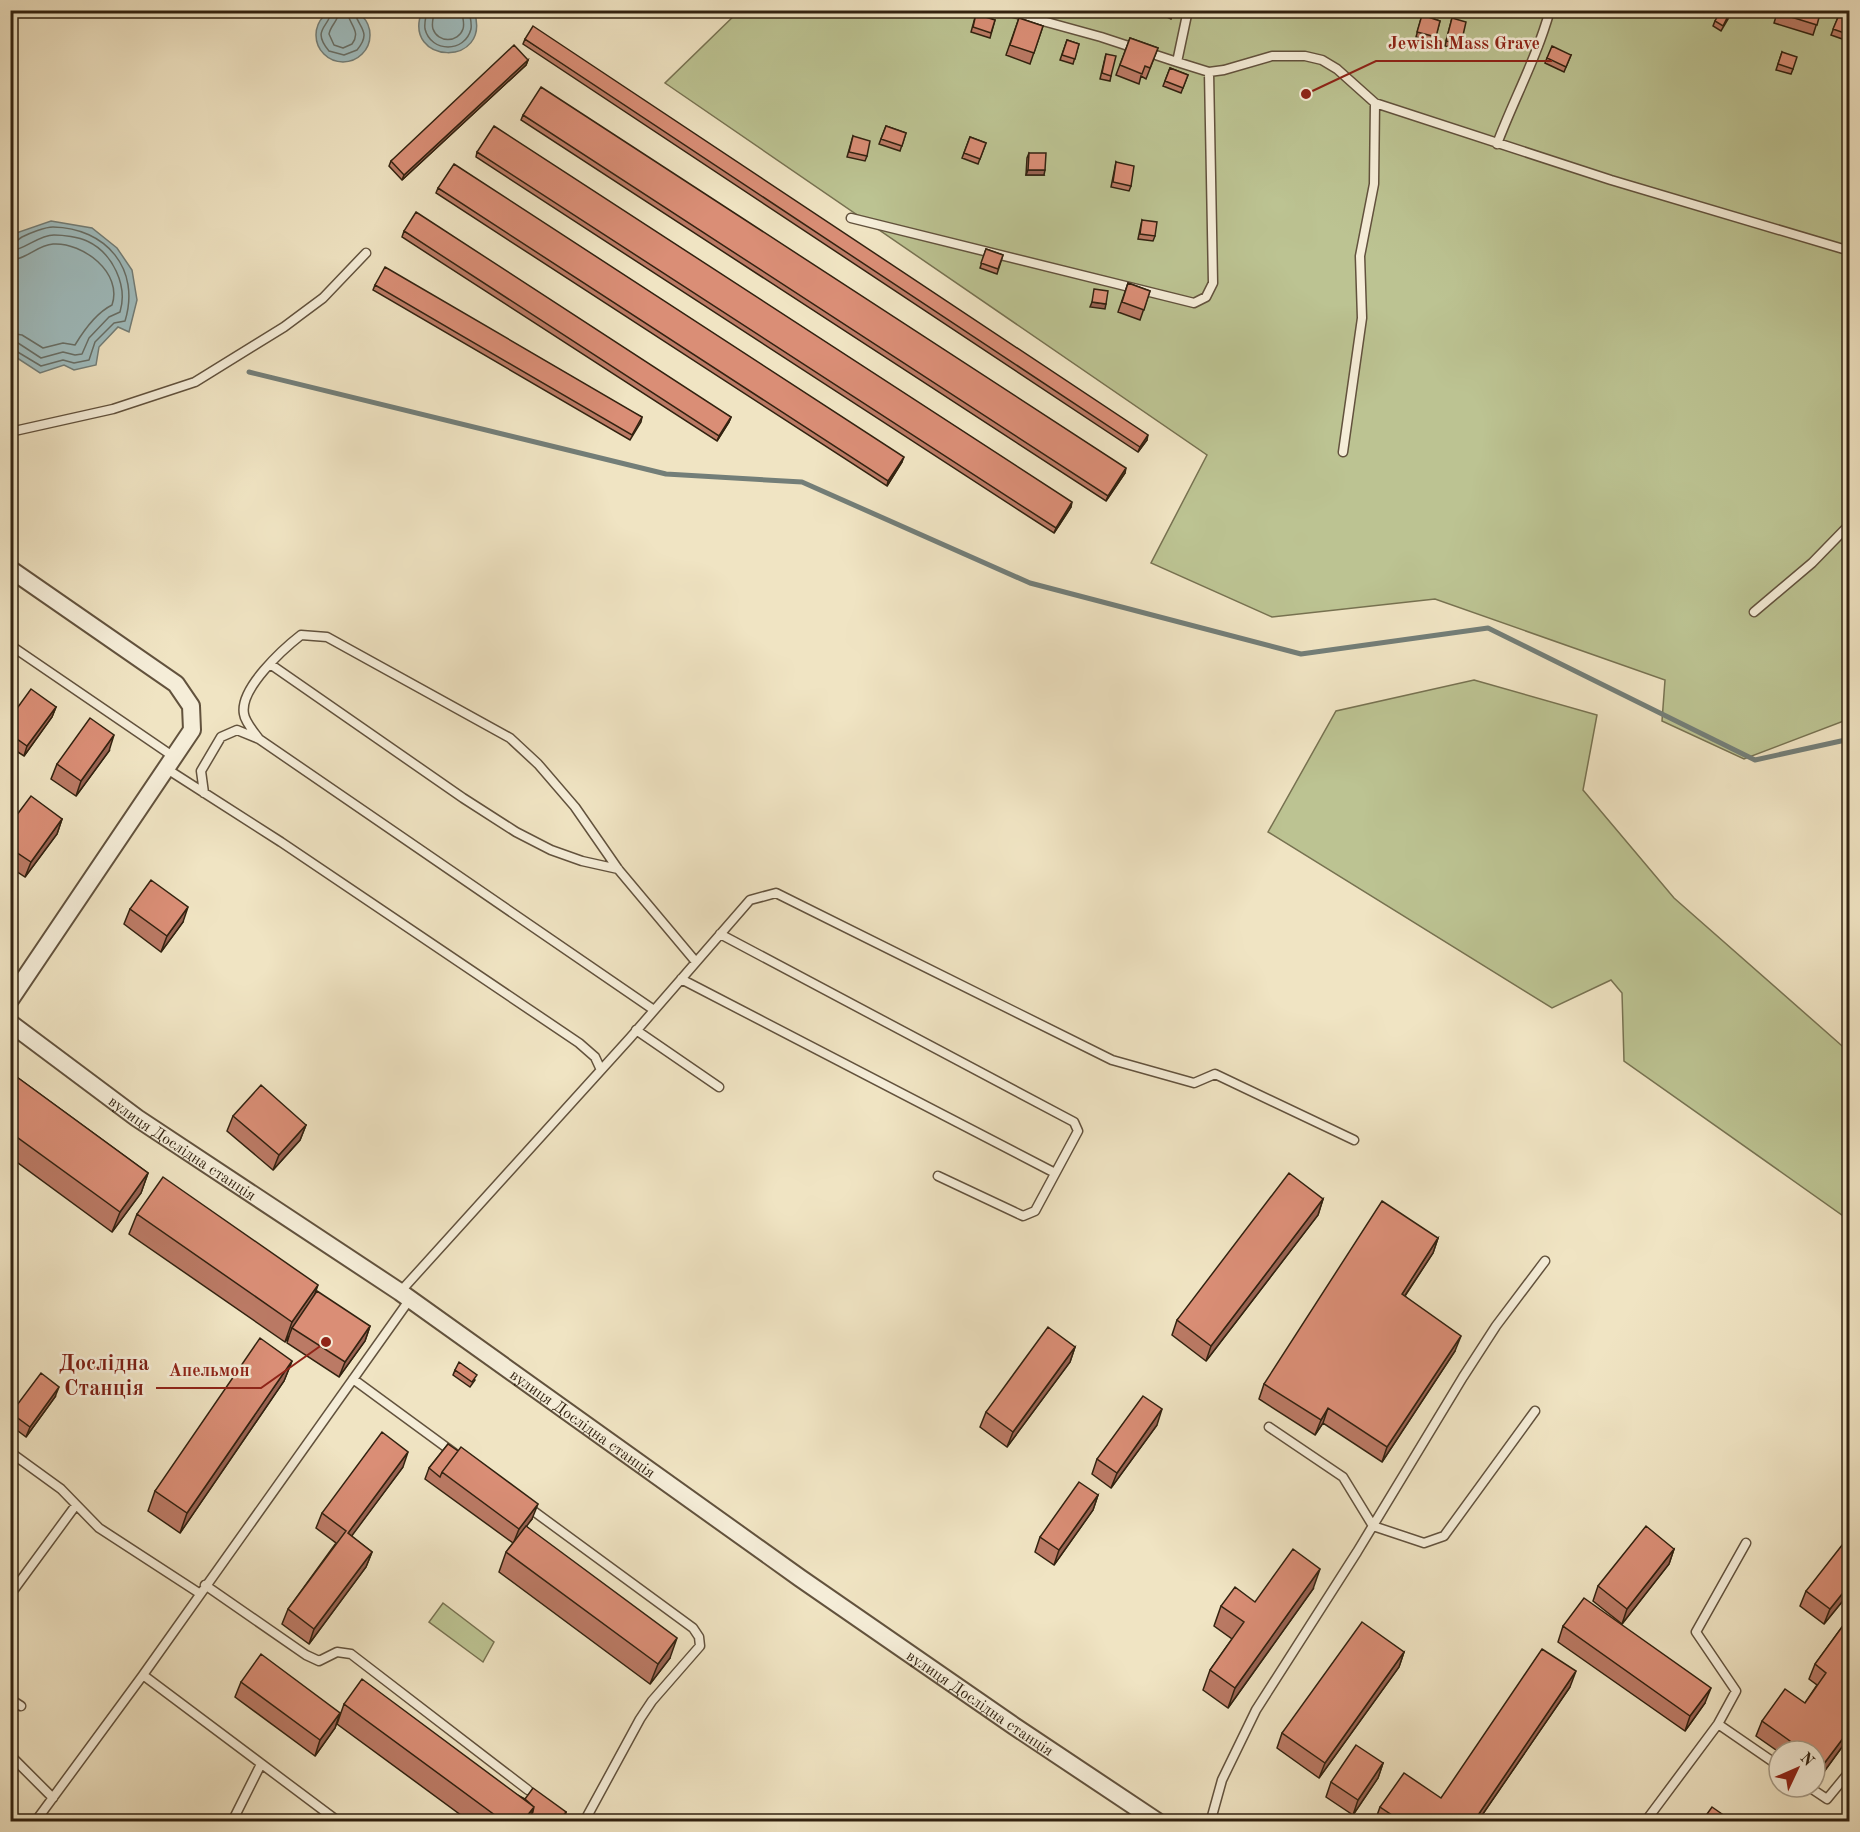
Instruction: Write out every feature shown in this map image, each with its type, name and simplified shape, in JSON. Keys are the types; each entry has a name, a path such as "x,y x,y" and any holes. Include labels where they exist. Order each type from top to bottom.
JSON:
{"street":[{"path":"10,569 176,684 191,706 192,730 10,1000"},
{"name":"вулиця Дослідна станція","path":"10,1023 137,1118 405,1296 800,1578 1014,1726 1158,1821"}],"lane":[{"path":"1003,10 1101,37 1209,72 1272,56 1305,56 1322,60 1337,69 1375,103 1611,180 1850,250"},
{"path":"1177,62 1188,10"},
{"path":"1497,144 1541,42 1550,10"},
{"path":"851,218 1194,303 1206,297 1213,283 1209,72"},
{"path":"1343,452 1362,318 1360,256 1374,184 1375,103"},
{"path":"10,432 112,409 195,382 284,327 323,297 366,253"},
{"path":"1754,612 1812,563 1850,524"},
{"path":"259,739 244,716 244,700 283,649 301,635 327,637 510,738 538,765 575,807 618,869 696,962"},
{"path":"10,645 170,763 204,793 579,1043 594,1057 601,1070"},
{"path":"270,664 516,832 582,861 618,869"},
{"path":"204,793 201,771 221,737 237,730 259,739 654,1010"},
{"path":"35,1821 143,1675 353,1379 405,1296 750,900 776,892 1112,1060 1194,1083 1215,1074 1354,1140"},
{"path":"720,934 1074,1122 1078,1131 1035,1211 1023,1216 938,1176"},
{"path":"681,979 1054,1173"},
{"path":"636,1030 719,1087"},
{"path":"1208,1821 1212,1816 1222,1780 1256,1710 1373,1526 1463,1377 1496,1326 1545,1261"},
{"path":"353,1379 466,1462"},
{"path":"1269,1427 1343,1477 1373,1526 1424,1544 1444,1536 1535,1411"},
{"path":"10,1452 61,1488 99,1528 199,1593"},
{"path":"523,1504 693,1628 699,1637 700,1646 652,1701 640,1719 584,1821"},
{"path":"10,1595 76,1505"},
{"path":"1645,1821 1718,1724 1736,1691 1696,1632 1746,1543"},
{"path":"205,1586 306,1655 319,1661 337,1653 351,1654 528,1790"},
{"path":"143,1675 339,1821"},
{"path":"10,1699 21,1706"},
{"path":"1718,1724 1767,1758"},
{"path":"10,1755 53,1798"},
{"path":"232,1821 261,1764"},
{"path":"1827,1799 1850,1771"}],"green space":[{"path":"739,11 1849,11 1849,719 1744,759 1662,721 1665,680 1435,599 1272,617 1151,563 1207,455 665,83"},
{"path":"1474,680 1597,715 1583,790 1674,898 1849,1052 1849,1220 1624,1061 1622,993 1611,980 1552,1008 1268,832 1336,711"},
{"path":"443,1603 494,1642 483,1662 429,1622"}],"water":[{"path":"343,8 353,10 362,16 368,25 370,35 368,45 362,54 353,60 343,62 333,60 324,54 318,45 316,35 318,25 324,16 333,10"},
{"path":"422,11 474,11 476,30 471,43 460,50 447,53 434,50 424,42 419,29"},
{"path":"51,221 92,228 117,248 132,270 137,300 129,332 118,327 99,347 96,365 74,370 64,365 40,373 11,354 11,241 16,233"}],"building":[{"path":"1721,10 1729,14 1723,26 1715,21"},
{"path":"1779,10 1821,10 1817,25 1778,13"},
{"path":"976,14 995,20 991,33 973,27"},
{"path":"1422,15 1440,21 1436,37 1417,32"},
{"path":"1839,15 1850,19 1850,35 1833,29"},
{"path":"1019,18 1043,26 1034,53 1010,45"},
{"path":"1452,18 1466,22 1461,44 1446,41"},
{"path":"533,26 1148,435 1140,447 525,39"},
{"path":"1130,38 1158,48 1150,68 1145,66 1142,74 1120,65"},
{"path":"1067,40 1079,44 1075,59 1062,55"},
{"path":"514,45 528,60 404,175 391,161"},
{"path":"1552,46 1571,55 1566,67 1547,58"},
{"path":"1782,52 1797,57 1793,69 1778,64"},
{"path":"1106,54 1116,56 1111,76 1102,73"},
{"path":"1170,68 1188,75 1183,88 1165,81"},
{"path":"541,87 1126,468 1108,496 523,115"},
{"path":"494,126 1072,502 1056,528 477,152"},
{"path":"886,126 906,133 902,146 881,139"},
{"path":"853,136 870,141 867,156 849,152"},
{"path":"970,137 986,143 980,159 964,153"},
{"path":"1029,153 1046,153 1045,170 1028,170"},
{"path":"1116,162 1134,166 1131,186 1113,182"},
{"path":"454,164 904,457 888,481 438,188"},
{"path":"416,212 731,417 719,436 404,231"},
{"path":"1142,220 1157,222 1155,236 1140,234"},
{"path":"986,249 1003,255 998,269 981,263"},
{"path":"385,267 642,417 632,435 375,285"},
{"path":"1128,283 1150,291 1144,310 1122,302"},
{"path":"1094,289 1108,291 1106,304 1092,302"},
{"path":"31,689 56,707 27,746 10,734 10,718"},
{"path":"90,718 114,735 81,781 57,764"},
{"path":"31,796 62,819 31,862 10,848 10,824"},
{"path":"151,880 188,907 167,936 130,909"},
{"path":"10,1072 148,1173 120,1212 10,1132"},
{"path":"261,1085 306,1125 279,1155 233,1116"},
{"path":"1289,1173 1323,1199 1211,1346 1177,1320"},
{"path":"163,1177 318,1285 292,1322 137,1214"},
{"path":"10,1182 17,1187 10,1195"},
{"path":"1382,1201 1438,1238 1402,1294 1461,1336 1387,1447 1328,1408 1321,1420 1264,1384"},
{"path":"317,1291 370,1326 345,1362 292,1328"},
{"path":"1048,1327 1075,1347 1013,1432 986,1412"},
{"path":"260,1338 292,1361 187,1513 155,1491"},
{"path":"459,1362 477,1375 472,1382 455,1370"},
{"path":"41,1373 59,1387 30,1427 11,1413"},
{"path":"1143,1396 1162,1409 1117,1473 1097,1459"},
{"path":"382,1432 408,1452 348,1533 372,1552 314,1629 288,1609 346,1531 322,1513"},
{"path":"448,1444 458,1451 440,1477 429,1468"},
{"path":"461,1447 538,1504 519,1529 442,1472"},
{"path":"1079,1482 1098,1495 1059,1550 1040,1537"},
{"path":"526,1526 677,1638 658,1664 506,1552"},
{"path":"1646,1526 1674,1549 1627,1609 1598,1586"},
{"path":"1850,1535 1850,1584 1830,1609 1806,1591"},
{"path":"1293,1549 1320,1569 1235,1688 1210,1670 1244,1622 1221,1606 1235,1587 1255,1602"},
{"path":"1584,1598 1711,1688 1690,1716 1563,1626"},
{"path":"1850,1616 1850,1729 1827,1760 1827,1739 1787,1739 1762,1721 1785,1689 1805,1703 1826,1673 1815,1664"},
{"path":"1362,1622 1404,1652 1325,1763 1282,1733"},
{"path":"1542,1649 1576,1671 1474,1821 1401,1821 1380,1807 1404,1773 1441,1798"},
{"path":"261,1654 340,1713 320,1740 241,1682"},
{"path":"362,1679 534,1807 523,1821 503,1821 344,1704"},
{"path":"1356,1745 1383,1763 1358,1800 1331,1782"},
{"path":"533,1788 566,1812 559,1821 526,1821 534,1807 525,1799"},
{"path":"1712,1807 1732,1821 1702,1821"},
{"path":"1850,1810 1850,1821 1841,1821"}],"waterway":[{"path":"249,372 666,474 802,482 1030,583 1301,654 1488,628 1755,760 1850,739"}],"place":[{"name":"Jewish Mass Grave","path":"1306,94"},
{"name":"Апельмон","path":"326,1342"}],"district":[{"name":"Дослідна Станція","path":"104,1374"}]}
